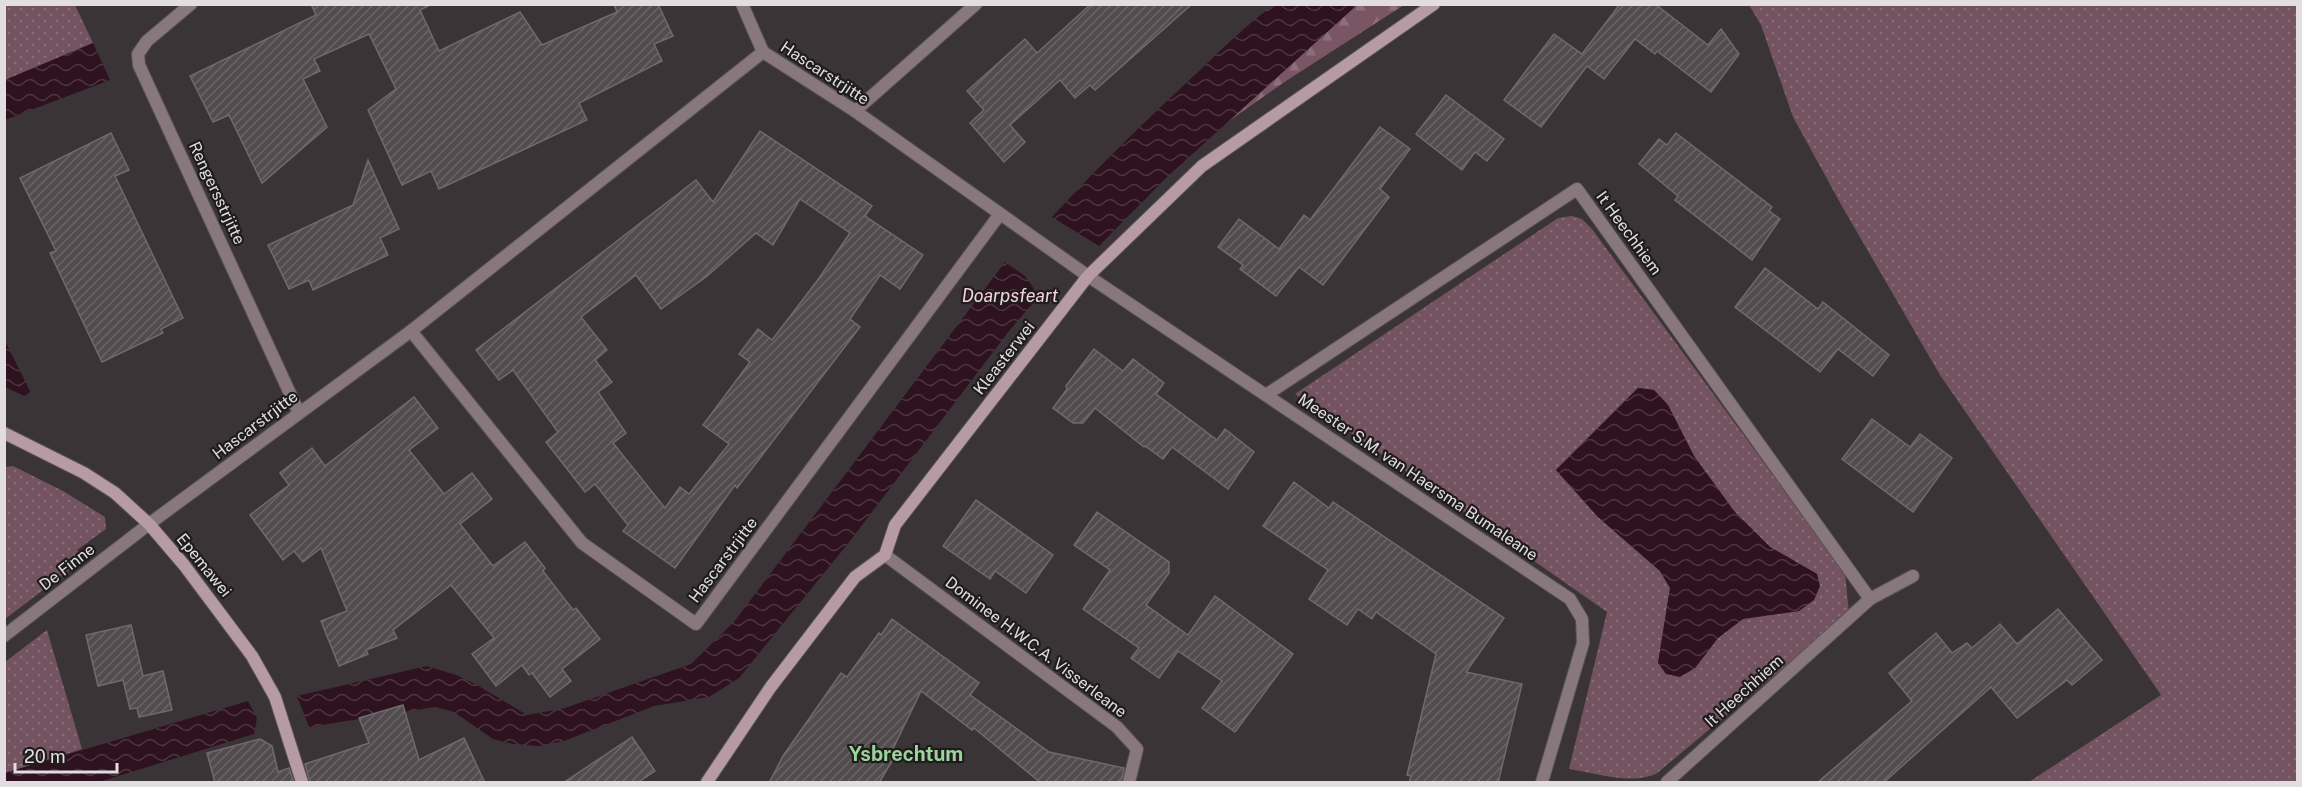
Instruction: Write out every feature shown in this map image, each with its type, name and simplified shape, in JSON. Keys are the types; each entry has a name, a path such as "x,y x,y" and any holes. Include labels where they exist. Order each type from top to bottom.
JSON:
{"street":[{"name":"Rengersstrjitte","path":"191,4 147,41 138,54 139,65 299,413"},
{"path":"742,4 763,52"},
{"path":"855,111 976,4"},
{"name":"Kleasterwei","path":"885,555 896,525 1088,276 1202,166 1434,4"},
{"name":"Hascarstrjitte","path":"149,524 411,331 763,52 855,111 1088,276"},
{"name":"It Heechhiem","path":"1266,395 1577,189 1870,599"},
{"name":"Hascarstrjitte","path":"411,331 582,543 696,624 1000,214"},
{"name":"Meester S.M. van Haersma Bumaleane","path":"1088,276 1570,600 1582,619 1583,643 1542,783"},
{"name":"Epemawei","path":"4,433 84,473 115,493 149,524 197,582 252,656 275,697 302,783"},
{"name":"De Finne","path":"4,636 149,524"},
{"path":"707,783 770,688 855,577 885,555"},
{"name":"Dominee H.W.C.A. Visserleane","path":"885,555 1117,728 1137,748 1130,783"},
{"name":"It Heechhiem","path":"1667,783 1870,599 1913,576"}],"shaded area":[{"path":"5,4 75,5 93,43 5,80"},
{"path":"1749,5 2297,5 2297,782 2029,782 2161,695 1940,375 1793,117 1761,25"},
{"path":"1572,216 1582,219 1592,229 1845,573 1849,613 1656,774 1646,777 1613,777 1569,769 1607,612 1295,394 1558,218","holes":["1638,388 1654,390 1668,405 1694,456 1734,511 1770,547 1817,574 1799,611 1743,618 1718,638 1695,668 1658,663 1670,588 1660,571 1598,517 1556,470"]},
{"path":"13,466 63,491 105,517 106,529 77,550 84,555 84,559 5,619 5,467"},
{"path":"47,630 82,749 5,773 5,662"}],"green space":[{"path":"1357,5 1404,5 1286,81 1222,126"}],"water":[{"path":"1274,5 1357,5 1167,177 1099,246 1052,217 1161,106 1235,36"},
{"path":"93,43 110,80 5,120 5,80"},
{"name":"Doarpsfeart","path":"1005,262 1025,276 1039,296 1009,331 850,541 739,678 709,697 654,706 564,741 539,746 513,744 493,739 454,712 435,707 309,727 297,696 427,666 456,675 477,685 527,715 565,708 691,664 734,622"},
{"path":"4,339 30,391 26,397 5,387"},
{"path":"1638,388 1654,390 1668,405 1694,456 1734,511 1770,547 1817,574 1820,586 1814,600 1799,611 1743,619 1718,638 1695,668 1680,677 1666,674 1658,663 1670,588 1660,571 1598,517 1556,470"},
{"path":"248,701 257,718 254,734 99,782 5,782 5,773"}],"building":[{"path":"311,4 432,4 420,10 439,51 520,12 542,45 617,12 614,4 658,4 673,36 654,44 662,61 579,103 587,120 439,189 431,171 402,185 368,110 396,89 369,34 314,59 320,71 303,79 327,127 262,183 229,115 213,122 190,76 316,15"},
{"path":"1091,4 1192,4 1095,90 1090,85 1075,98 1060,80 1010,125 1025,142 1004,162 970,123 984,110 967,91 1025,39 1037,53"},
{"path":"1620,4 1655,4 1708,45 1721,29 1739,54 1711,92 1657,51 1655,54 1635,39 1604,79 1587,66 1541,127 1504,100 1554,34 1582,54"},
{"path":"1446,95 1504,139 1487,161 1475,152 1462,170 1416,134"},
{"path":"1380,127 1410,149 1380,189 1389,197 1323,285 1299,267 1276,296 1240,269 1243,265 1218,247 1239,219 1279,249 1304,215 1310,220"},
{"path":"760,131 872,206 865,216 923,255 900,289 880,275 850,319 860,327 737,488 735,485 675,568 623,531 628,525 595,484 585,492 546,442 558,432 513,370 499,380 476,350 696,180 713,202","holes":["800,199 850,233 772,340 758,329 739,354 750,362 703,425 729,444 689,494 680,487 665,508 613,443 626,433 598,392 612,382 595,360 607,350 581,317 636,275 661,309 706,277 756,233 773,245"]},
{"path":"111,133 129,170 115,176 183,318 161,329 163,333 102,362 50,253 56,251 20,178"},
{"path":"1676,133 1772,207 1769,211 1780,219 1752,260 1675,200 1678,196 1639,164 1659,139 1667,145"},
{"path":"368,160 399,229 380,238 388,255 313,290 309,280 289,289 268,245 353,205"},
{"path":"1765,268 1818,309 1823,302 1889,355 1873,376 1838,349 1820,372 1735,307"},
{"path":"1094,349 1123,371 1133,359 1164,383 1156,394 1217,440 1225,429 1254,452 1228,489 1172,447 1163,459 1095,408 1083,423 1073,423 1053,408 1067,389 1066,386"},
{"path":"414,397 438,428 409,450 444,494 472,473 492,499 460,524 493,566 525,542 545,568 543,571 573,610 576,608 600,639 562,669 571,681 550,697 532,673 529,675 522,665 496,686 472,654 494,638 451,585 393,630 397,638 366,650 368,654 339,666 321,621 347,611 321,548 303,562 294,551 283,560 250,515 289,485 280,473 312,448 325,466"},
{"path":"1872,419 1910,447 1920,434 1952,458 1913,512 1842,459"},
{"path":"1294,482 1329,508 1333,502 1504,618 1466,672 1522,684 1498,783 1409,783 1411,776 1407,775 1436,654 1376,612 1372,619 1358,609 1347,625 1309,599 1328,570 1263,526"},
{"path":"976,500 1053,555 1026,593 995,571 990,579 943,546"},
{"path":"1097,512 1169,562 1169,573 1146,605 1188,635 1215,596 1293,654 1235,732 1202,708 1222,681 1178,651 1159,678 1131,658 1139,648 1083,609 1110,570 1074,545"},
{"path":"2058,609 2102,660 2072,685 2067,680 2017,718 1991,687 1883,783 1817,783 1912,701 1889,673 1936,633 1952,653 1967,643 1972,648 2000,624 2017,644"},
{"path":"892,619 979,683 970,695 1049,752 1124,768 1121,783 1041,783 974,728 972,730 921,691 891,753 895,756 879,783 769,783 783,756 841,673 847,677"},
{"path":"131,625 143,676 163,671 172,710 139,717 137,708 130,709 123,680 98,686 86,635"},
{"path":"403,705 419,760 464,738 485,783 310,783 305,764 369,743 359,718"},
{"path":"632,737 655,771 637,783 563,783"},
{"path":"260,739 272,746 278,772 289,768 294,783 215,783 207,753"}],"district":[{"name":"Ysbrechtum","path":"906,754"}]}
